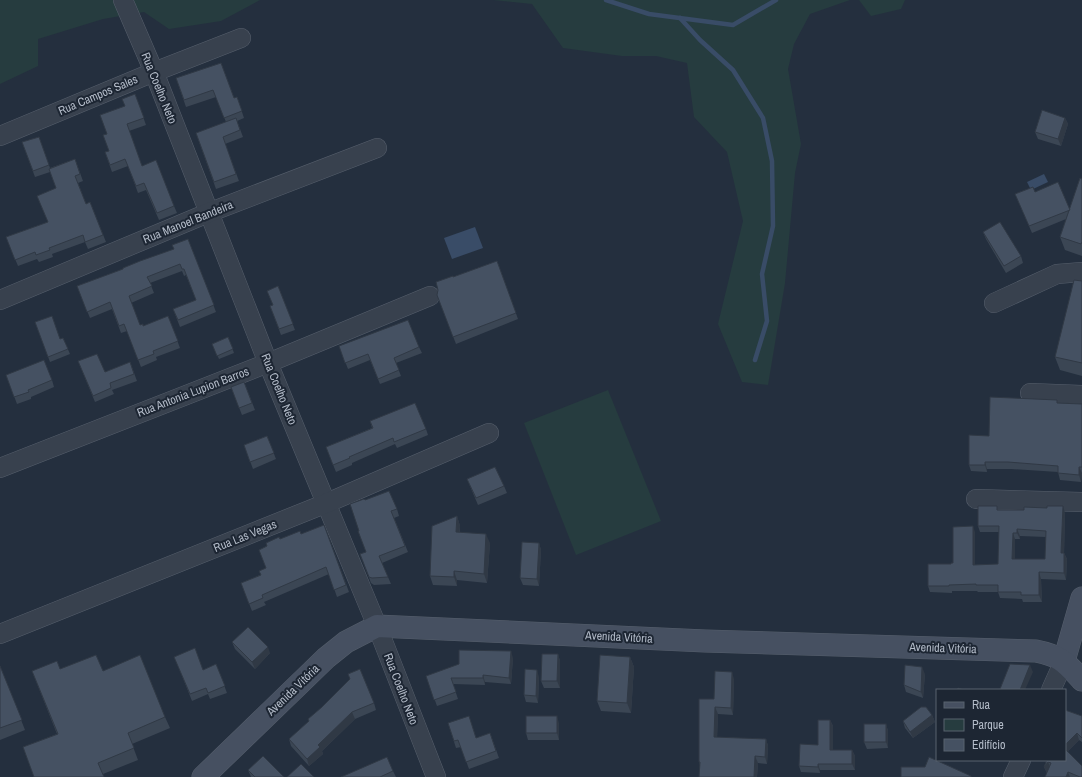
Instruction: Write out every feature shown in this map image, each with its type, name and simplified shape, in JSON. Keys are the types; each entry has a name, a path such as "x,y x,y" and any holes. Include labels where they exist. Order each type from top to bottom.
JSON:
{"street":[{"name":"Rua Coelho Neto","path":"123,0 154,72 208,213 436,777"},
{"name":"Rua Campos Sales","path":"0,136 154,72 241,38"},
{"name":"Rua Manoel Bandeira","path":"0,300 208,213 376,148"},
{"path":"994,303 1057,274 1082,272"},
{"name":"Rua Antonia Lupion Barros","path":"0,468 268,363 430,296"},
{"path":"1030,393 1082,394"},
{"name":"Rua Las Vegas","path":"0,634 326,503 488,433"},
{"path":"976,499 1082,502"},
{"path":"1051,689 1064,660 1081,603"},
{"name":"Avenida Vitória","path":"203,777 326,658 346,642 376,626 705,641 1036,651 1050,654 1064,660 1082,680"},
{"path":"1013,777 1021,761"}],"green space":[{"path":"0,0 260,0 221,21 169,29 144,12 103,19 38,39 38,66 0,84"},
{"path":"493,0 850,0 810,14 794,44 788,69 801,144 795,173 785,283 768,385 742,382 718,324 743,221 727,152 694,117 687,63 656,56 622,56 563,48 532,4"},
{"path":"859,0 905,0 901,9 871,16"},
{"path":"608,390 661,521 576,555 524,423"}],"water":[{"path":"1044,174 1048,182 1031,190 1027,182"},
{"path":"475,227 483,248 452,259 444,238"}],"building":[{"path":"221,63 234,98 237,97 242,111 224,118 213,90 184,100 176,78"},
{"path":"135,94 144,118 127,124 142,166 156,160 174,206 157,213 144,183 136,186 125,159 110,165 105,152 109,151 103,135 107,134 100,115 125,106 122,99"},
{"path":"1042,110 1065,118 1058,139 1035,132"},
{"path":"236,118 240,130 223,137 236,174 214,182 196,133"},
{"path":"39,137 49,165 33,171 22,142"},
{"path":"75,159 80,174 75,176 86,204 90,202 103,235 85,242 83,235 49,248 50,250 36,255 35,252 15,260 6,237 48,222 37,196 56,188 49,169"},
{"path":"1080,178 1082,179 1081,244 1060,237"},
{"path":"1058,182 1070,210 1029,226 1015,194 1033,187 1035,192"},
{"path":"1000,222 1021,256 1004,266 983,232"},
{"path":"188,239 214,305 178,320 173,309 196,300 184,269 182,269 180,264 147,277 152,286 129,296 140,325 143,324 143,326 168,316 178,341 153,351 154,354 138,360 124,324 119,326 110,302 87,312 77,286 174,249 172,245"},
{"path":"497,261 516,313 453,337 437,295 438,290 436,282"},
{"path":"1074,280 1082,281 1082,363 1055,357"},
{"path":"278,286 293,324 279,329 270,306 273,305 267,291"},
{"path":"52,316 60,339 63,338 68,349 48,357 35,322"},
{"path":"408,320 419,347 394,358 399,370 378,379 368,354 345,363 339,346"},
{"path":"228,337 233,349 217,356 212,344"},
{"path":"97,354 105,372 130,362 134,374 110,383 111,388 93,396 78,361"},
{"path":"44,360 52,380 28,390 29,392 14,397 6,375"},
{"path":"244,382 252,403 239,408 231,387"},
{"path":"990,397 1057,400 1057,403 1082,404 1082,467 1079,467 1079,475 1058,473 1058,466 1008,462 985,462 985,465 969,465 969,435 989,436"},
{"path":"415,403 426,429 394,442 393,438 333,465 326,447 373,428 370,421"},
{"path":"267,436 274,453 250,462 244,445"},
{"path":"495,467 504,486 476,498 467,479"},
{"path":"389,491 397,509 391,511 405,546 379,556 388,577 372,578 369,577 360,554 366,552 350,504"},
{"path":"978,506 997,506 997,510 1024,510 1024,507 1047,508 1047,506 1063,506 1061,553 1064,553 1064,573 1039,572 1039,595 1021,595 1021,592 998,592 998,585 976,584 928,586 928,564 953,563 953,527 973,526 973,565 998,564 999,526 978,526","holes":["1017,529 1046,531 1045,559 1012,559 1013,533 1017,533"]},
{"path":"457,516 456,532 486,534 484,574 454,571 454,577 430,576 432,526"},
{"path":"324,525 346,585 334,590 326,567 262,595 263,598 249,604 241,583 261,575 259,571 266,568 259,550 267,546 266,543 279,537 280,539 300,531 301,534"},
{"path":"522,542 539,543 537,579 520,578"},
{"path":"248,627 268,647 252,662 232,642"},
{"path":"195,648 203,670 216,664 225,686 208,693 206,688 190,694 174,657"},
{"path":"459,650 511,651 509,678 483,675 483,678 451,678 456,692 434,700 426,676 459,664"},
{"path":"542,654 558,654 557,681 541,681"},
{"path":"96,655 103,671 140,655 165,717 128,733 134,748 98,763 104,777 34,777 23,747 58,734 32,671 57,661 60,669"},
{"path":"600,655 630,657 627,703 597,701"},
{"path":"1010,664 1030,665 1020,689 1000,689"},
{"path":"905,665 922,667 921,692 904,685"},
{"path":"0,666 22,720 0,728"},
{"path":"360,669 374,703 352,712 318,745 320,747 307,759 289,739 350,679 348,674"},
{"path":"525,669 537,670 536,696 524,695"},
{"path":"715,671 732,672 731,708 715,707 714,737 766,739 765,757 755,756 754,777 699,777 699,699 714,699"},
{"path":"921,707 926,707 932,715 910,732 903,721"},
{"path":"1066,710 1082,716 1082,738 1077,733 1066,744"},
{"path":"469,716 476,738 490,733 496,751 466,762 458,740 454,741 448,723"},
{"path":"526,716 557,716 557,733 526,733"},
{"path":"818,720 830,720 830,750 852,750 852,764 818,764 818,767 799,766 800,744 818,745"},
{"path":"864,724 886,724 886,742 864,742"},
{"path":"1066,750 1082,766 1082,777 1068,772 1066,777 1045,777 1051,763 1048,762 1044,767 1047,761 1066,761"},
{"path":"263,756 284,777 255,777 248,770"},
{"path":"387,757 393,771 380,777 341,777"},
{"path":"929,757 971,777 901,777 901,767 925,767"},
{"path":"301,764 314,777 287,777"}],"waterway":[{"path":"606,0 649,14 733,25 776,0"},
{"path":"680,18 700,40 733,70 763,118 772,161 773,226 762,274 767,321 755,360"}]}
